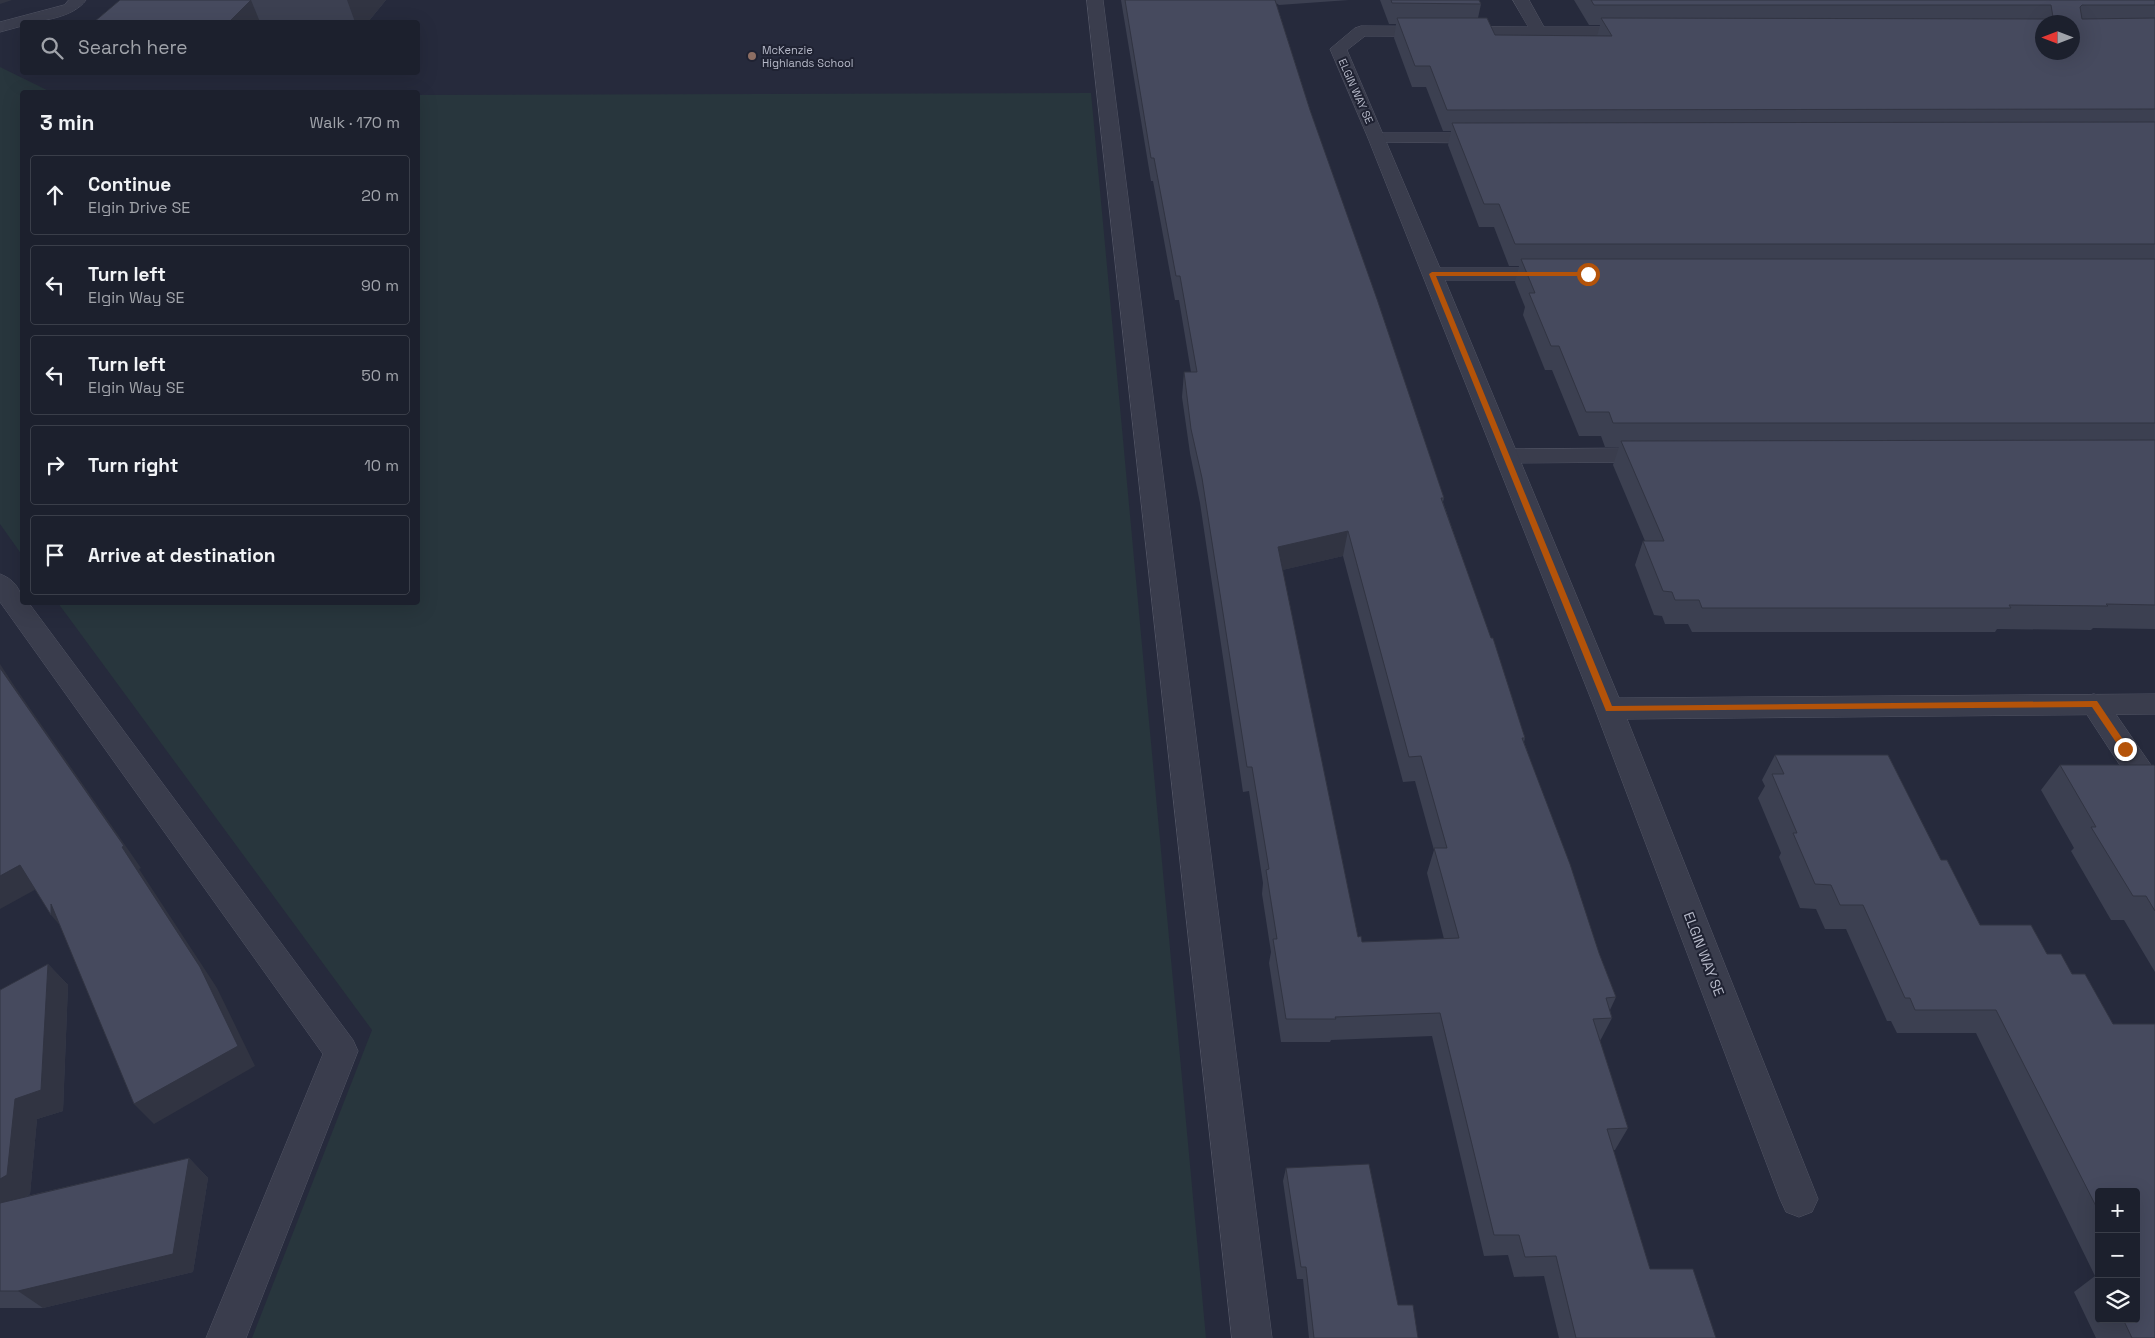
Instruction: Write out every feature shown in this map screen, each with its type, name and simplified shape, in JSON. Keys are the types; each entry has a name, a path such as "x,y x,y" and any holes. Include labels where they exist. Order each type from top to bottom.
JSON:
{"street":[{"path":"25,20 69,8 78,0"},
{"path":"1095,0 1252,1338"},
{"path":"1521,0 1539,32"},
{"path":"0,27 20,21"},
{"name":"ELGIN WAY SE","path":"1658,32 1361,31 1338,49 1377,138 1609,709 1799,1199"},
{"path":"1377,138 1506,138"},
{"path":"1432,274 1570,274"},
{"path":"1506,456 1676,456"},
{"path":"0,583 341,1051 226,1338"},
{"path":"2094,704 2155,794"},
{"path":"1609,709 2155,704"}],"shaded area":[{"path":"0,67 47,90 20,90 20,552 0,524"},
{"path":"1091,93 1206,1338 252,1338 372,1030 59,605 420,605 420,95"}],"building":[{"path":"120,0 251,0 231,20 96,20"},
{"path":"1125,0 1275,0 1310,110 1377,299 1444,498 1441,498 1491,638 1493,638 1525,738 1522,738 1570,864 1599,953 1616,997 1606,998 1612,1018 1593,1019 1628,1128 1607,1129 1650,1269 1693,1269 1716,1338 1576,1338 1556,1256 1525,1257 1519,1235 1494,1235 1440,1013 1335,1017 1336,1019 1286,1019 1273,939 1277,939 1266,870 1269,869 1252,767 1247,767 1202,478 1191,429 1184,372 1197,372 1180,276 1176,276 1154,158 1151,158","holes":["1348,531 1409,757 1421,756 1447,848 1434,848 1459,938 1362,942 1361,936 1358,937 1278,547"]},
{"path":"1391,0 1479,0 1481,4 1392,3"},
{"path":"1591,0 2155,0 2155,5 2082,5 2080,7 2082,19 2155,18 2155,109 1447,110 1430,66 1415,66 1397,18 1487,18 1495,35 1612,36 1601,18 2035,19 2035,60 2080,60 2080,15 2053,15 2051,5 1594,5"},
{"path":"2155,122 2155,244 1515,244 1499,204 1484,204 1452,123"},
{"path":"1521,259 2155,259 2155,423 1613,423 1609,412 1586,412 1559,346 1551,346 1529,293 1535,293"},
{"path":"2155,440 2155,605 2009,605 2011,608 1702,608 1699,600 1675,600 1672,592 1663,591 1643,541 1664,541 1621,441"},
{"path":"0,668 124,846 122,847 200,967 238,1046 134,1104 51,904 51,915 20,865 0,876"},
{"path":"1775,755 1888,755 1941,860 1947,860 1980,925 2031,925 2047,954 2061,954 2072,974 2085,974 2113,1024 2155,1024 2155,1338 2132,1338 2125,1323 2140,1323 2140,1188 2095,1188 2095,1204 1996,1010 1915,1010 1910,998 1905,998 1863,905 1840,905 1831,885 1815,884 1793,833 1797,833 1772,774 1784,774"},
{"path":"2060,765 2155,766 2155,911 2146,896 2133,896 2091,827 2096,827"},
{"path":"48,964 41,1090 15,1099 7,1175 0,1179 0,990"},
{"path":"189,1158 173,1254 18,1291 0,1291 0,1203"},
{"path":"1369,1164 1398,1305 1413,1305 1418,1338 1314,1338 1306,1267 1301,1267 1286,1168"}],"place":[{"name":"McKenzie Highlands School","path":"752,56"}],"route":[{"path":"1588,274 1432,274 1609,709 2094,704 2125,749"}]}
